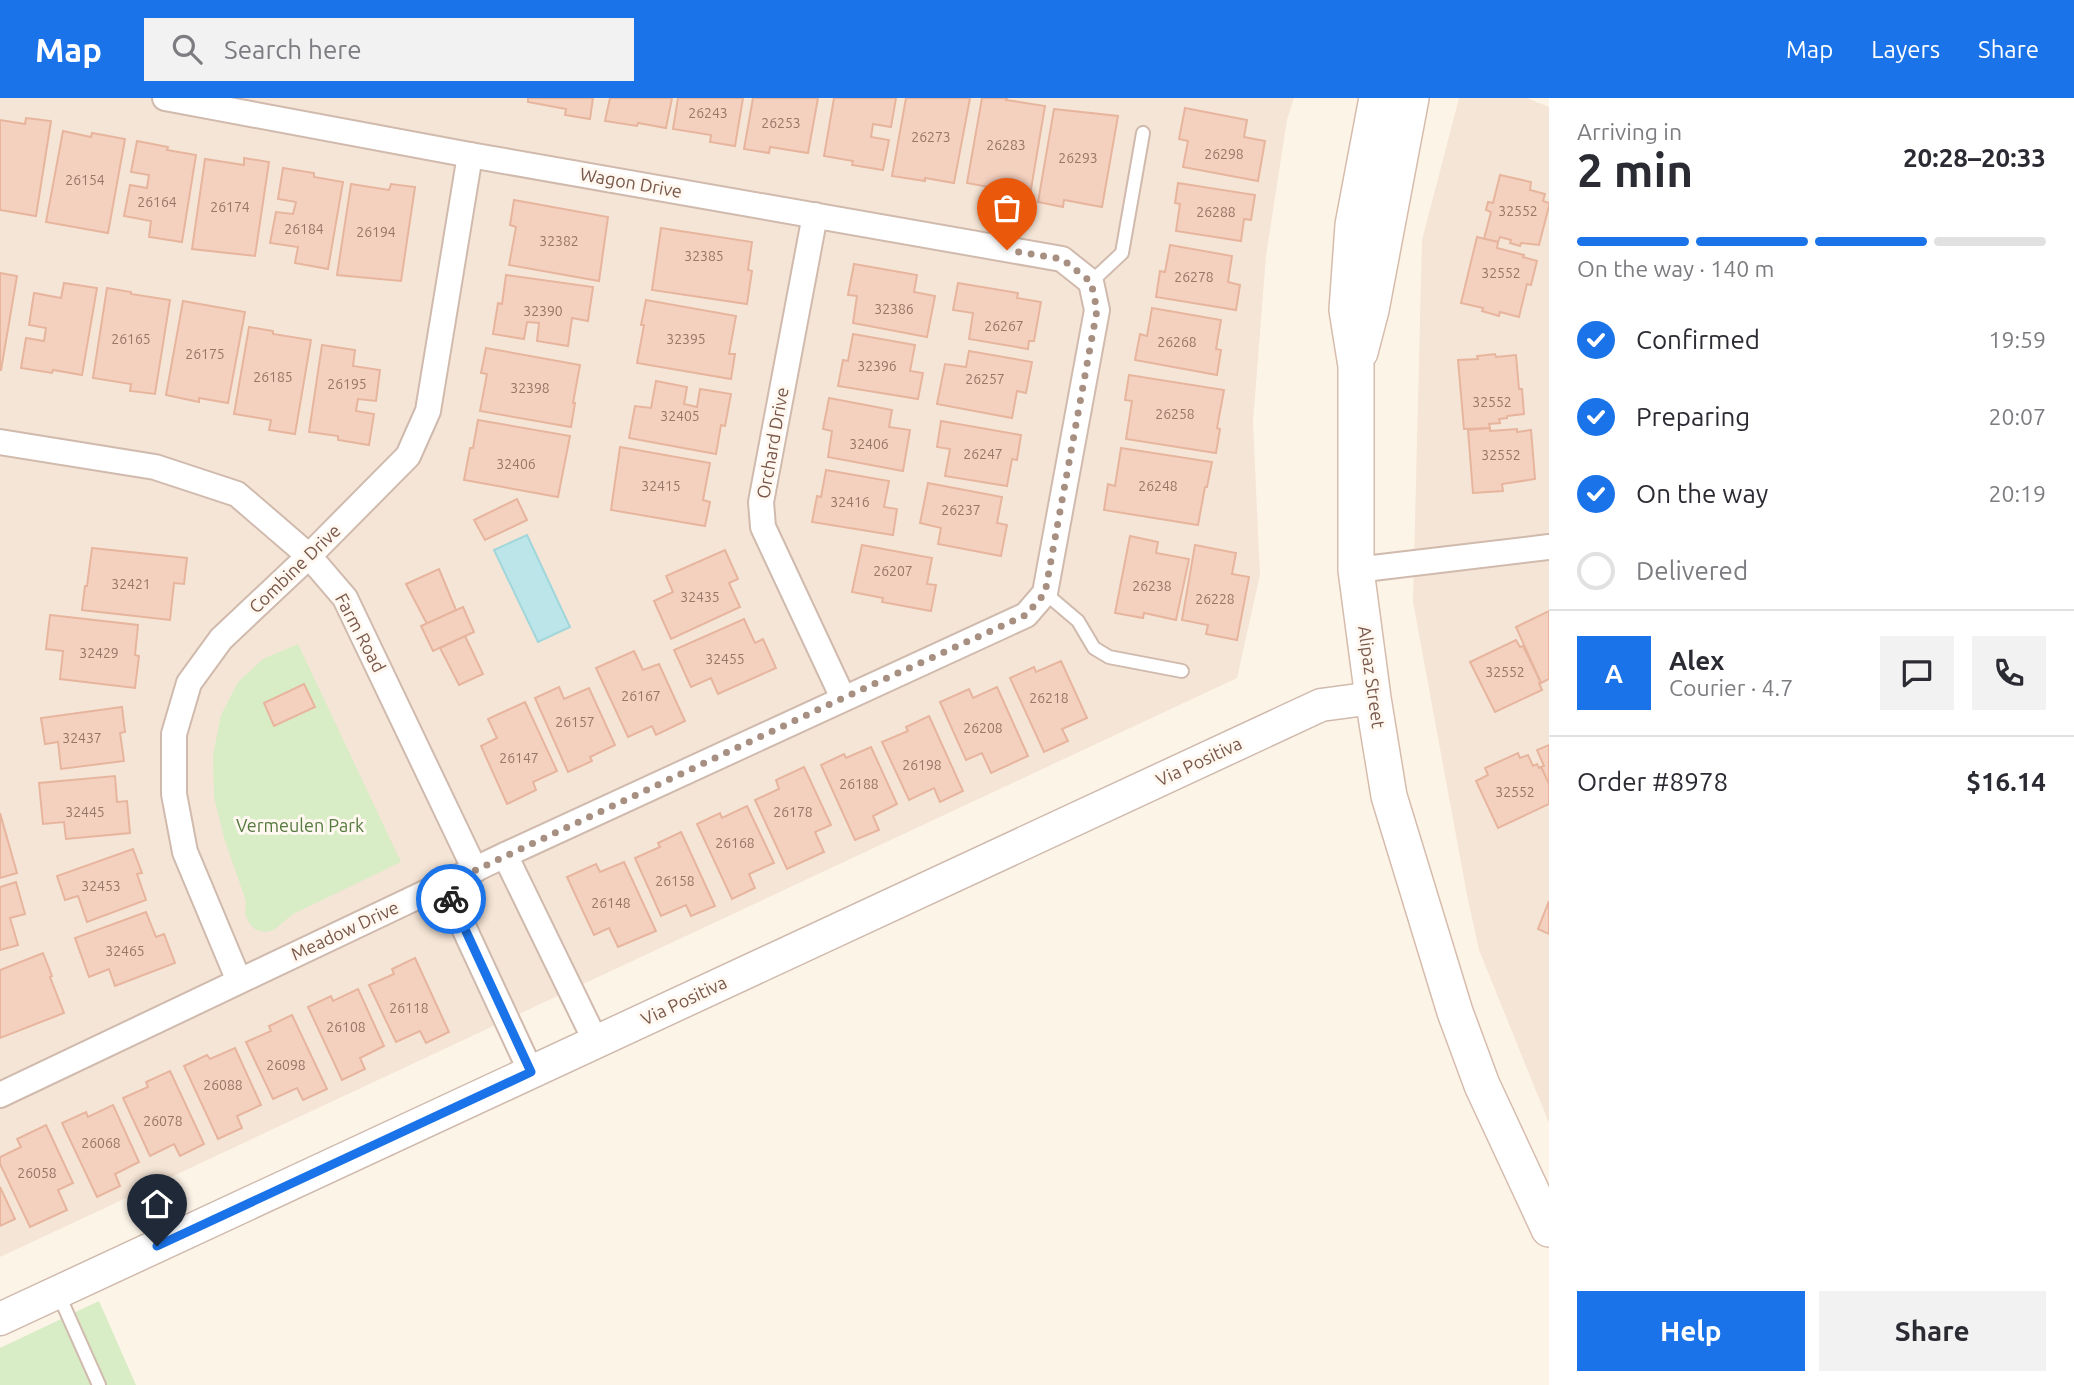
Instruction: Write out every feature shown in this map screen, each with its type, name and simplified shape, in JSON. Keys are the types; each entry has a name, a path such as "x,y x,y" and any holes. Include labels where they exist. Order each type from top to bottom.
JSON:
{"main road":[{"name":"Alipaz Street","path":"1377,98 1353,225 1347,310 1356,366 1356,570 1374,698 1389,796 1455,1012 1482,1085 1548,1222"},
{"path":"1356,366 1371,310 1410,98"}],"street":[{"name":"Wagon Drive","path":"165,98 470,155 1062,259 1091,282"},
{"name":"Combine Drive","path":"239,981 185,852 174,793 174,734 189,683 221,639 309,556 408,456 428,411 470,155"},
{"name":"Orchard Drive","path":"815,215 761,502 763,527 843,698"},
{"path":"1045,593 1097,310 1091,282"},
{"name":"Farm Road","path":"0,442 155,467 237,494 309,556 345,598 475,870"},
{"path":"1356,570 1549,547"},
{"name":"Meadow Drive","path":"0,1095 505,855 1026,615 1045,593"},
{"name":"Via Positiva","path":"0,1319 1321,705 1374,698"},
{"path":"505,855 596,1042"},
{"path":"444,885 531,1072"}],"lane":[{"path":"1091,282 1122,253 1143,133"},
{"path":"1045,593 1078,621 1094,648 1109,657 1182,671"},
{"path":"57,1293 99,1385"}],"shaded area":[{"path":"0,98 1294,98 1287,120 1266,256 1253,422 1260,575 1237,678 0,1257"},
{"path":"1459,98 1527,98 1549,107 1549,1123 1479,950 1413,602 1422,240"}],"green space":[{"name":"Vermeulen Park","path":"298,644 401,862 293,914 274,930 265,932 256,930 245,914 246,901 225,841 214,797 213,755 221,715 238,682 263,659"},
{"path":"99,1301 136,1385 0,1385 0,1348"}],"water":[{"path":"527,535 570,627 538,642 494,550"}],"building":[{"path":"528,98 593,98 590,119 565,115 566,109 528,102"},
{"path":"610,98 672,98 666,128 605,121"},
{"path":"678,98 743,98 735,146 710,142 711,135 673,129"},
{"path":"753,98 818,98 808,153 770,147 769,153 744,149"},
{"path":"834,98 896,98 891,127 873,124 871,137 889,140 883,170 852,165 853,161 824,156"},
{"path":"906,98 970,98 954,183 892,176"},
{"path":"982,98 1007,98 1006,100 1045,106 1029,201 1004,197 1005,190 967,183"},
{"path":"1185,108 1247,120 1244,137 1265,141 1258,181 1183,167 1188,141 1179,139"},
{"path":"1054,109 1118,116 1102,207 1064,200 1063,207 1038,202"},
{"path":"26,118 51,121 36,216 0,210 0,120 25,124"},
{"path":"63,131 91,137 92,133 125,139 108,233 46,222"},
{"path":"137,141 196,155 182,242 149,237 151,221 124,216 130,185 147,188 149,175 131,172"},
{"path":"244,158 269,162 255,256 192,249 205,159 244,165"},
{"path":"283,168 314,173 314,177 343,182 328,269 295,263 298,247 270,243 276,212 293,214 296,202 278,199"},
{"path":"1500,175 1531,182 1530,190 1545,194 1543,201 1549,203 1549,206 1539,245 1521,243 1520,246 1500,237 1498,242 1484,239 1491,212 1486,210 1488,202 1493,203"},
{"path":"1178,183 1255,195 1251,220 1244,219 1241,241 1176,231 1180,204 1175,203"},
{"path":"351,184 389,190 391,184 415,187 401,281 337,275"},
{"path":"514,200 608,217 599,281 509,265 516,227 510,225"},
{"path":"661,228 752,242 748,270 752,271 747,304 652,290"},
{"path":"1477,237 1498,242 1497,248 1537,261 1531,285 1527,284 1519,317 1500,312 1499,316 1482,311 1483,308 1461,303"},
{"path":"1170,245 1232,256 1228,282 1240,285 1236,310 1156,297 1160,271 1165,272"},
{"path":"854,264 917,275 914,292 935,296 927,337 853,323 857,296 848,295"},
{"path":"0,273 17,276 1,370 0,370"},
{"path":"506,275 593,287 588,321 572,318 568,346 537,341 539,323 527,322 524,339 493,334 498,303 502,304"},
{"path":"64,283 97,288 82,375 21,368 26,338 44,341 46,328 29,325 34,293 61,298"},
{"path":"958,283 1018,293 1017,298 1041,302 1034,341 1029,341 1028,349 969,339 973,313 953,310"},
{"path":"107,288 170,300 155,394 130,391 131,384 93,378"},
{"path":"646,300 736,316 729,354 735,354 731,379 637,363"},
{"path":"183,301 245,312 228,403 199,398 199,402 166,395"},
{"path":"1152,308 1221,320 1216,349 1221,350 1217,375 1135,360 1140,334 1147,336"},
{"path":"249,327 311,340 295,434 269,430 271,420 234,414"},
{"path":"853,334 915,345 910,371 923,373 918,399 838,386 843,360 848,361"},
{"path":"322,345 355,350 353,366 380,370 376,401 358,399 356,411 374,414 369,445 338,440 338,436 309,432"},
{"path":"486,348 580,365 571,427 480,411 487,374 481,373"},
{"path":"969,351 1032,362 1026,393 1017,391 1012,418 937,404 945,364 966,367"},
{"path":"1495,354 1496,357 1516,355 1524,414 1499,419 1500,423 1489,424 1490,428 1464,429 1458,360 1478,359 1477,356"},
{"path":"1129,375 1224,390 1217,428 1220,429 1216,453 1126,439 1132,401 1125,400"},
{"path":"656,381 687,387 684,404 697,407 700,389 731,394 725,426 721,425 716,454 629,438 635,406 651,408"},
{"path":"829,398 892,410 889,427 910,430 903,471 828,457 832,431 823,429"},
{"path":"478,420 570,436 558,497 464,480"},
{"path":"941,421 1021,435 1017,460 1012,459 1007,486 945,476 950,449 937,447"},
{"path":"1490,428 1490,431 1531,430 1535,479 1502,484 1503,491 1473,493 1468,430"},
{"path":"620,447 710,463 703,500 710,502 705,526 611,510"},
{"path":"1121,448 1212,462 1198,525 1104,510 1108,484 1115,486"},
{"path":"826,470 889,481 884,507 897,509 893,535 812,522 817,496 821,497"},
{"path":"928,483 1002,497 997,523 1007,525 1001,556 938,544 941,528 920,523"},
{"path":"517,499 527,520 485,540 474,520"},
{"path":"1130,536 1158,542 1156,553 1189,559 1176,620 1144,613 1143,618 1115,613"},
{"path":"862,545 932,558 927,584 936,585 931,611 882,602 883,598 852,592"},
{"path":"1195,545 1236,553 1232,574 1249,577 1237,640 1206,634 1208,625 1182,620"},
{"path":"92,548 187,558 184,584 174,583 170,620 82,610"},
{"path":"725,550 738,579 729,583 740,607 671,639 654,601 673,592 666,576"},
{"path":"439,569 456,610 427,624 406,584"},
{"path":"463,607 474,632 433,651 421,626"},
{"path":"1549,611 1549,679 1541,683 1516,627"},
{"path":"50,615 138,625 135,655 139,656 135,688 60,679 63,651 46,649"},
{"path":"744,619 755,643 763,639 776,668 718,694 711,678 691,687 674,650"},
{"path":"465,636 483,674 459,685 440,648"},
{"path":"1516,640 1520,647 1523,646 1542,690 1495,712 1470,662"},
{"path":"634,651 643,670 659,664 685,721 656,735 652,726 628,737 596,668"},
{"path":"1061,661 1087,718 1062,729 1068,741 1044,752 1010,678 1034,667 1036,672"},
{"path":"304,684 315,707 274,726 264,703"},
{"path":"559,687 564,699 589,688 615,745 590,757 592,761 568,772 535,698"},
{"path":"997,687 1028,756 991,773 982,753 966,760 940,702 969,689 973,698"},
{"path":"525,702 557,771 533,782 536,790 507,804 481,746 497,738 488,719"},
{"path":"122,707 125,732 120,733 124,761 61,769 58,742 45,744 41,718"},
{"path":"929,716 963,791 940,802 934,788 909,800 882,742 908,731 906,727"},
{"path":"1549,745 1549,784 1537,750"},
{"path":"871,747 897,804 873,816 879,830 855,840 821,765 844,754 846,758"},
{"path":"1518,753 1520,758 1528,755 1533,766 1537,764 1541,767 1549,784 1549,804 1498,828 1476,781 1488,775 1485,768"},
{"path":"804,767 831,825 815,832 824,852 787,869 755,800 779,789 776,780"},
{"path":"115,776 117,802 127,801 130,833 66,839 64,822 43,824 39,783"},
{"path":"747,806 774,863 749,874 755,888 732,899 697,824 720,813 722,818"},
{"path":"0,813 17,873 0,878"},
{"path":"681,832 715,906 691,916 686,905 661,916 635,858 660,847 658,843"},
{"path":"133,849 142,873 137,874 146,900 87,922 78,896 65,900 57,876"},
{"path":"624,862 656,931 618,947 609,928 594,935 567,877 596,864 600,872"},
{"path":"16,882 25,914 10,918 18,945 0,950 0,887"},
{"path":"1549,901 1549,934 1538,929"},
{"path":"146,912 156,937 164,934 175,963 115,986 109,969 89,977 75,938"},
{"path":"43,953 64,1013 0,1038 0,970"},
{"path":"415,958 449,1032 426,1043 420,1031 396,1042 369,985 394,974 392,969"},
{"path":"358,989 384,1046 360,1058 365,1069 342,1080 308,1007 331,996 333,1001"},
{"path":"292,1015 327,1089 303,1100 297,1088 273,1099 246,1042 271,1031 269,1026"},
{"path":"235,1048 261,1105 237,1116 242,1128 218,1139 184,1066 207,1055 210,1059"},
{"path":"170,1071 204,1144 180,1156 174,1144 150,1156 123,1098 148,1087 146,1082"},
{"path":"113,1105 139,1162 115,1174 120,1186 97,1197 62,1123 86,1112 88,1117"},
{"path":"46,1125 73,1183 58,1190 67,1210 30,1227 0,1164 0,1157 21,1147 17,1139"},
{"path":"0,1187 15,1219 0,1226"}],"way so far":[{"path":"451,899 444,885 1026,615 1045,593 1097,310 1091,282 1062,259 1007,250"}],"route":[{"path":"157,1246 531,1072 451,899"}]}
